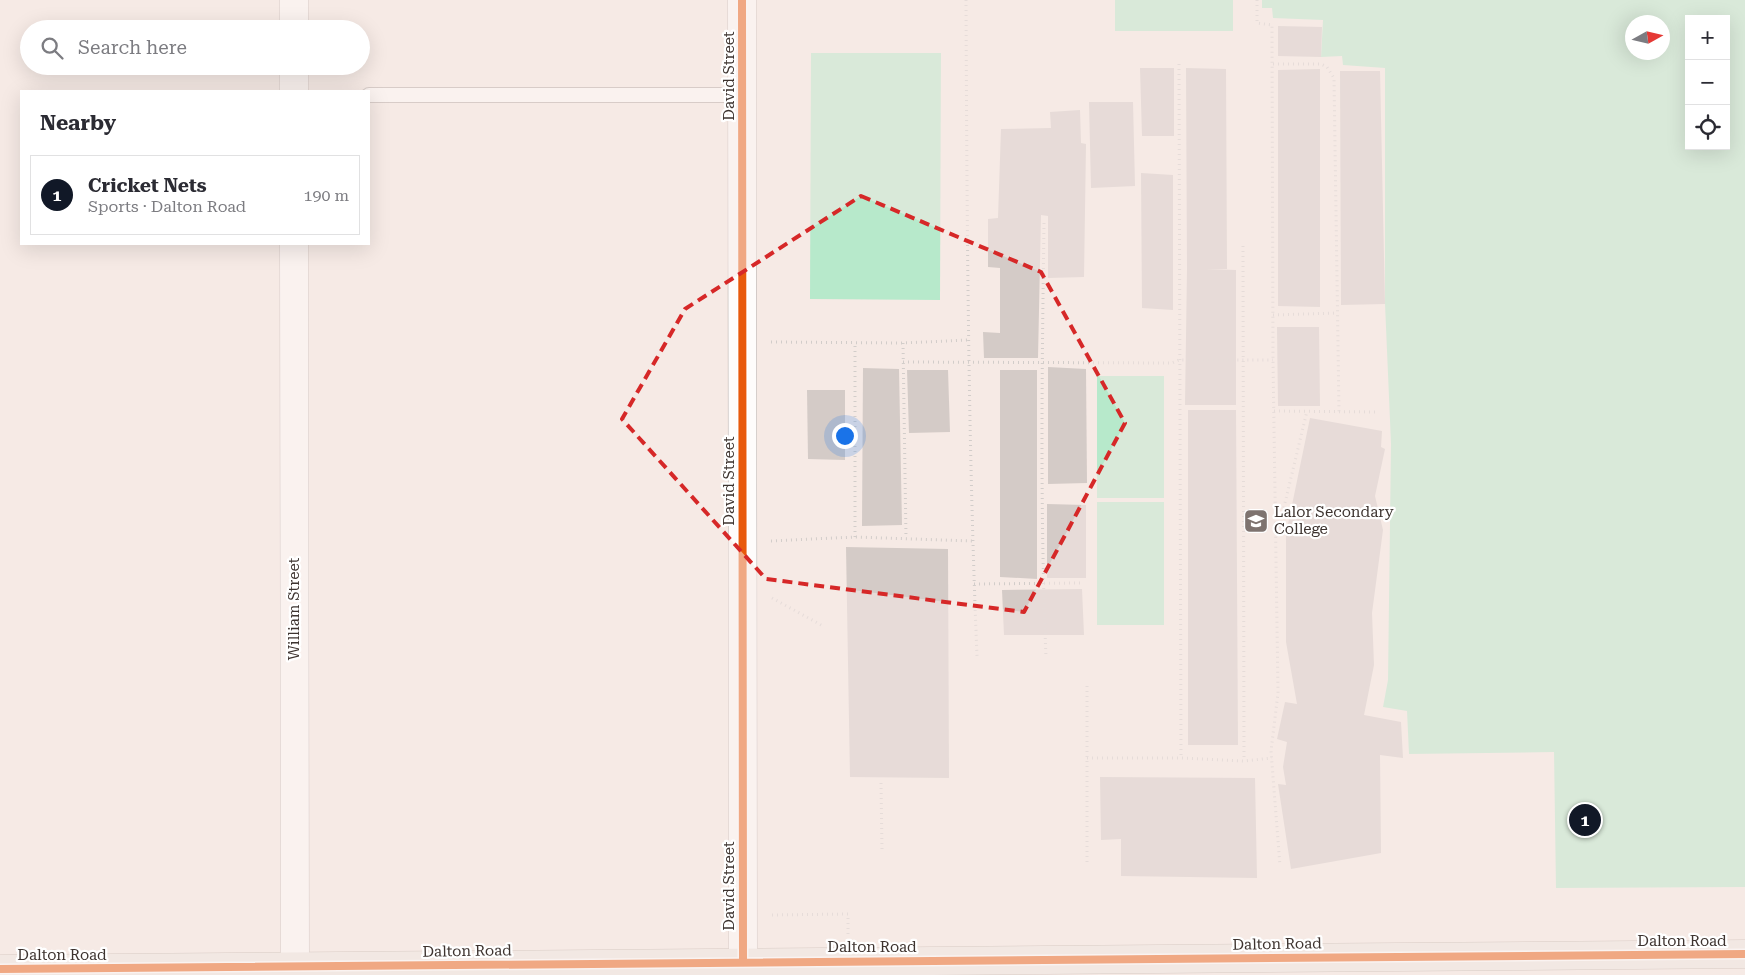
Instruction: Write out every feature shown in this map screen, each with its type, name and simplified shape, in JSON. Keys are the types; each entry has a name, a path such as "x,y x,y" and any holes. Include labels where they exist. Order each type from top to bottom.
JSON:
{"main road":[{"name":"Dalton Road","path":"0,969 294,971 847,961 1071,967 1745,954"}],"street":[{"path":"294,0 294,20"},
{"name":"David Street","path":"742,0 743,962"},
{"path":"294,75 294,90"},
{"name":"William Street","path":"294,245 294,971"}],"lane":[{"path":"370,95 743,95"}],"path":[{"path":"966,0 968,362 977,656"},
{"path":"1257,0 1257,23 1272,25 1273,360 1278,693 1273,727 1272,758 1280,866"},
{"path":"1179,64 1181,758"},
{"path":"1273,64 1321,64 1327,67 1334,78 1339,412"},
{"path":"1044,223 1042,362 1043,584 1046,657"},
{"path":"1243,246 1244,761"},
{"path":"1273,316 1337,313"},
{"path":"771,342 903,343 968,340"},
{"path":"855,342 855,537"},
{"path":"903,343 906,538"},
{"path":"903,362 1172,363 1179,360 1273,360"},
{"path":"1274,411 1378,412"},
{"path":"1276,539 1306,411"},
{"path":"771,541 855,537 972,541"},
{"path":"974,584 1081,583"},
{"path":"772,598 823,626"},
{"path":"1087,686 1087,863"},
{"path":"1087,758 1181,758 1244,761 1272,758"},
{"path":"881,783 882,850"},
{"path":"772,915 848,914 847,961"}],"highlighted area":[{"path":"861,196 1041,272 1125,423 1024,612 766,579 622,419 685,309"}],"green space":[{"path":"1115,0 1233,0 1233,31 1115,31"},
{"path":"1262,0 1745,0 1745,887 1556,888 1554,752 1409,754 1407,711 1383,707 1388,680 1391,444 1385,304 1385,68 1343,65 1342,56 1321,57 1323,20 1273,18 1272,8 1262,8"},
{"path":"811,53 941,53 940,300 810,299"},
{"path":"1097,376 1164,376 1164,498 1097,498"},
{"path":"1097,502 1164,502 1164,625 1097,625"}],"building":[{"path":"1278,26 1322,27 1321,57 1278,56"},
{"path":"1140,68 1174,68 1174,136 1142,136"},
{"path":"1186,68 1226,69 1227,269 1206,269 1236,270 1236,405 1185,405 1187,269"},
{"path":"1320,69 1320,307 1278,306 1278,70"},
{"path":"1340,71 1380,71 1385,304 1341,305"},
{"path":"1089,102 1133,102 1135,186 1091,188"},
{"path":"1080,110 1081,143 1086,144 1084,277 1048,278 1048,216 1041,215 1038,358 984,358 983,332 1000,333 1000,268 988,267 988,219 998,218 1001,129 1051,128 1050,112"},
{"path":"1141,173 1173,175 1173,310 1142,308"},
{"path":"1277,327 1319,327 1320,406 1278,406"},
{"path":"1048,367 1086,369 1087,483 1048,484"},
{"path":"863,368 899,369 902,525 862,526"},
{"path":"907,370 948,370 950,432 909,433"},
{"path":"1000,370 1037,370 1037,579 1000,577"},
{"path":"807,390 845,390 845,460 808,459"},
{"path":"1188,410 1236,410 1238,745 1188,745"},
{"path":"1310,418 1382,431 1381,447 1385,449 1375,496 1383,530 1372,613 1374,665 1364,715 1401,722 1403,758 1380,755 1381,853 1291,869 1278,784 1286,785 1283,767 1287,742 1277,739 1285,702 1297,704 1286,642 1286,534"},
{"path":"1047,504 1086,505 1086,578 1047,578"},
{"path":"846,547 948,549 949,778 850,777"},
{"path":"1082,589 1084,635 1004,635 1002,590"},
{"path":"1100,777 1255,778 1257,878 1121,876 1121,839 1101,840"}],"cycle path":[{"path":"742,0 743,961"},
{"path":"0,969 1745,954"}],"place":[{"name":"Lalor Secondary College","path":"1256,521"},
{"name":"Cricket Nets","path":"1585,820"}]}
